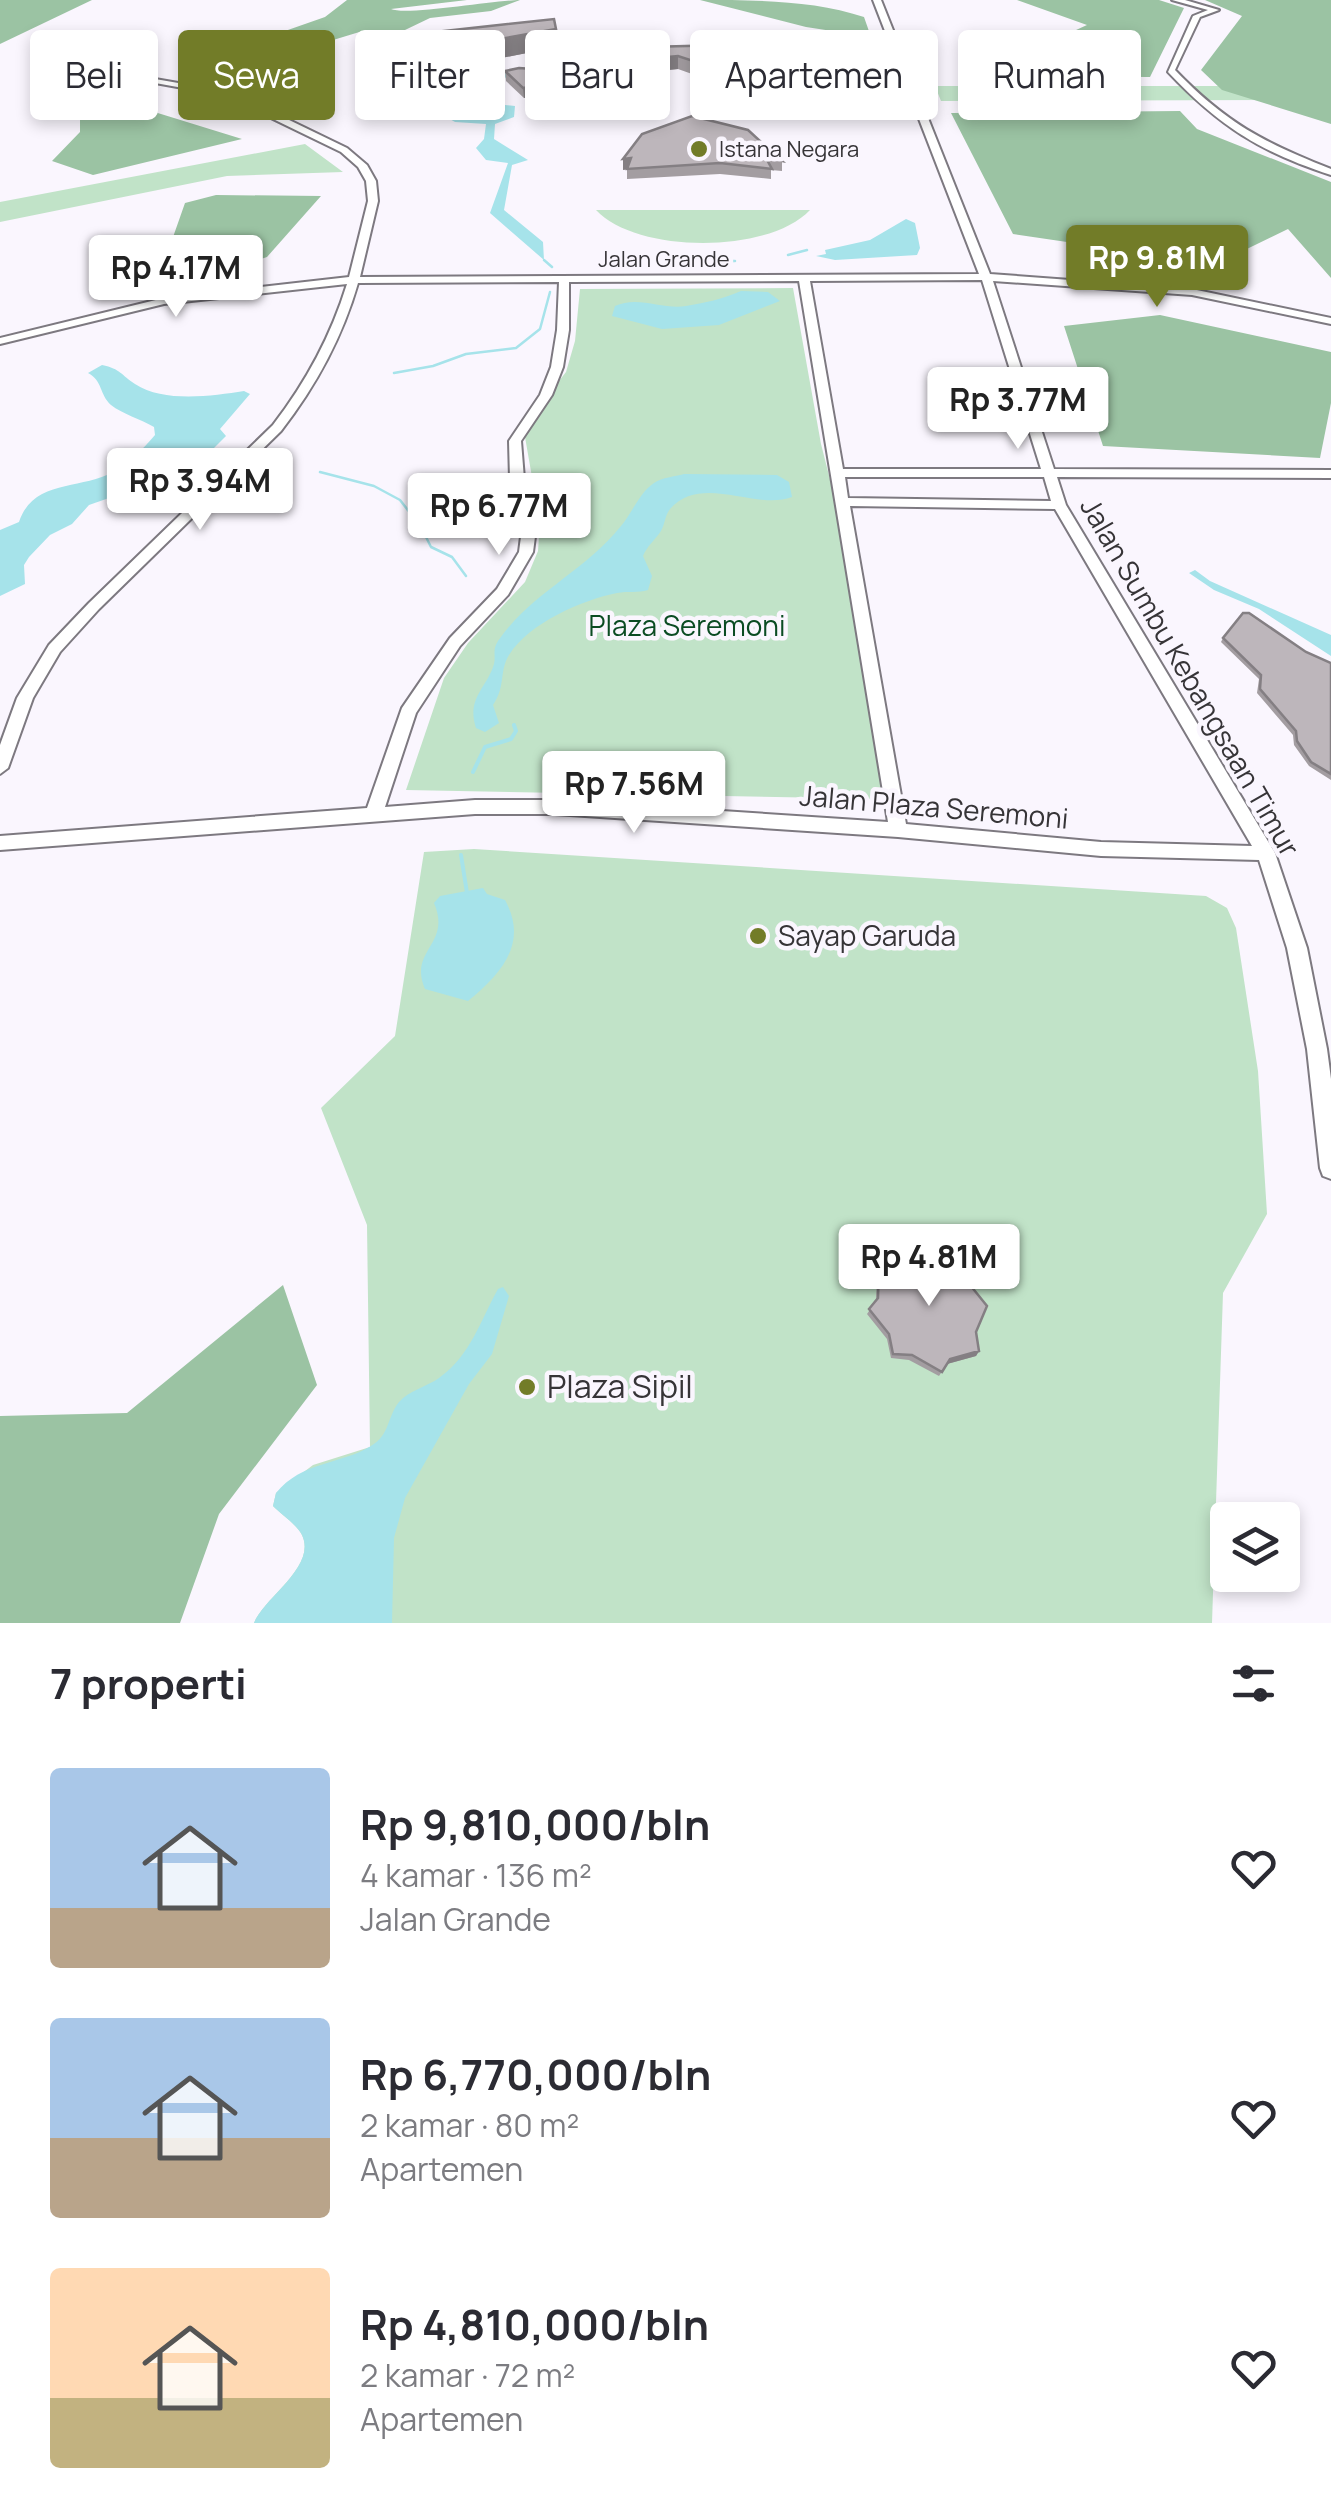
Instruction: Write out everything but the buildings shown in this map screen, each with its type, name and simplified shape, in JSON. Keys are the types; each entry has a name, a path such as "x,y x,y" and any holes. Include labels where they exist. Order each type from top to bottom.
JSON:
{"street":[{"name":"Jalan Sumbu Kebangsaan Timur","path":"877,0 986,277 1047,475 1060,505 1266,853 1296,948 1317,1049 1331,1168"},
{"path":"1176,0 1215,10 1197,16 1171,70 1198,102 1232,131 1331,172"},
{"path":"0,768 26,698 54,649 277,428 304,396 335,336 373,201 371,181 362,165 344,150 245,102 158,82"},
{"name":"Jalan Grande","path":"0,341 164,301 350,280 986,277 1192,292 1331,321"},
{"path":"804,278 898,830"},
{"path":"374,815 408,712 429,676 502,592 526,552 529,528 517,479 514,441 546,395 557,367 563,330 564,279"},
{"path":"840,473 1331,474"},
{"path":"844,502 1060,505"},
{"name":"Jalan Plaza Seremoni","path":"0,843 475,807 555,807 1101,848 1266,853"}],"green space":[{"path":"0,0 92,0 0,44"},
{"path":"347,0 467,0 391,9 400,11 520,0 491,11 430,18 405,30 355,30 355,33 335,39 335,30 288,30 325,17"},
{"path":"700,0 825,7 864,17 869,30 806,27"},
{"path":"1017,0 1159,0 1184,8 1150,77 1141,77 1141,30 1076,30 1087,25"},
{"path":"1205,0 1331,0 1331,124 1222,90 1201,70 1242,16"},
{"path":"938,86 958,86 958,101 941,101"},
{"path":"1141,86 1277,86 1295,100 1141,100"},
{"path":"1141,111 1180,111 1197,129 1331,182 1331,278 1288,229 1216,264 1013,234 951,113 958,113 958,120 1141,120"},
{"path":"158,113 242,139 93,175 52,161 80,132 80,120 158,120"},
{"path":"305,144 343,172 227,176 0,222 0,202"},
{"path":"216,195 321,196 267,257 153,294 185,203"},
{"path":"596,210 810,210 791,224 765,235 703,243 641,235 615,224"},
{"name":"Plaza Seremoni","path":"793,288 821,444 837,507 885,799 406,790 444,678 468,643 525,582 538,551 540,523 525,437 545,399 566,372 575,341 580,289"},
{"path":"1160,315 1331,352 1331,403 1320,458 1103,446 1064,326"},
{"path":"474,849 1206,896 1227,908 1236,928 1258,1071 1267,1214 1223,1293 1216,1502 1210,1502 1212,1623 254,1623 296,1570 305,1547 300,1531 273,1506 276,1493 313,1465 370,1447 367,1225 321,1108 395,1036 424,852"},
{"path":"283,1285 317,1385 219,1514 180,1623 0,1623 0,1416 127,1413"}],"water":[{"path":"505,105 515,106 514,117 495,124 494,139 528,160 512,165 504,210 543,242 544,260 490,213 508,163 486,160 476,148 484,139 486,124 452,120 505,120"},
{"path":"906,219 915,223 920,248 917,255 835,260 816,256 826,254 825,250 870,240"},
{"path":"741,291 768,292 780,301 719,325 662,329 612,316 615,306 624,303 686,306"},
{"path":"102,365 160,394 250,394 220,429 226,436 207,455 186,460 166,478 89,505 72,524 50,535 29,557 24,565 25,584 0,596 0,530 19,522 26,508 46,492 100,478 119,468 155,435 154,427 107,401 88,373"},
{"path":"684,474 777,475 789,482 792,497 762,500 713,493 683,499 670,509 661,531 643,556 652,576 648,590 588,601 529,633 506,661 493,705 499,723 485,732 476,728 475,701 494,664 496,644 511,624 591,557 621,526 649,487 661,479"},
{"path":"1195,570 1210,581 1331,635 1331,656 1259,609 1214,590 1189,573"},
{"path":"483,888 487,894 505,900 512,916 513,944 501,969 468,1001 425,989 422,965 438,929 434,903 440,896"},
{"path":"503,1287 509,1296 492,1354 469,1384 405,1498 394,1538 392,1623 254,1623 296,1570 305,1547 300,1531 273,1506 276,1493 297,1475 377,1442 399,1402 439,1378 459,1359 498,1289"}],"waterway":[{"path":"788,255 807,250"},
{"path":"544,260 552,267"},
{"path":"665,261 735,261"},
{"path":"394,373 433,366 466,354 516,348 540,329 550,292"},
{"path":"320,472 374,486 400,500 431,547 452,557 466,576"},
{"path":"473,772 485,747 511,739 516,731 514,725"},
{"path":"461,855 467,893"}],"place":[{"name":"Istana Negara","path":"699,149"},
{"name":"Sayap Garuda","path":"758,936"},
{"name":"Plaza Sipil","path":"527,1387"}]}
